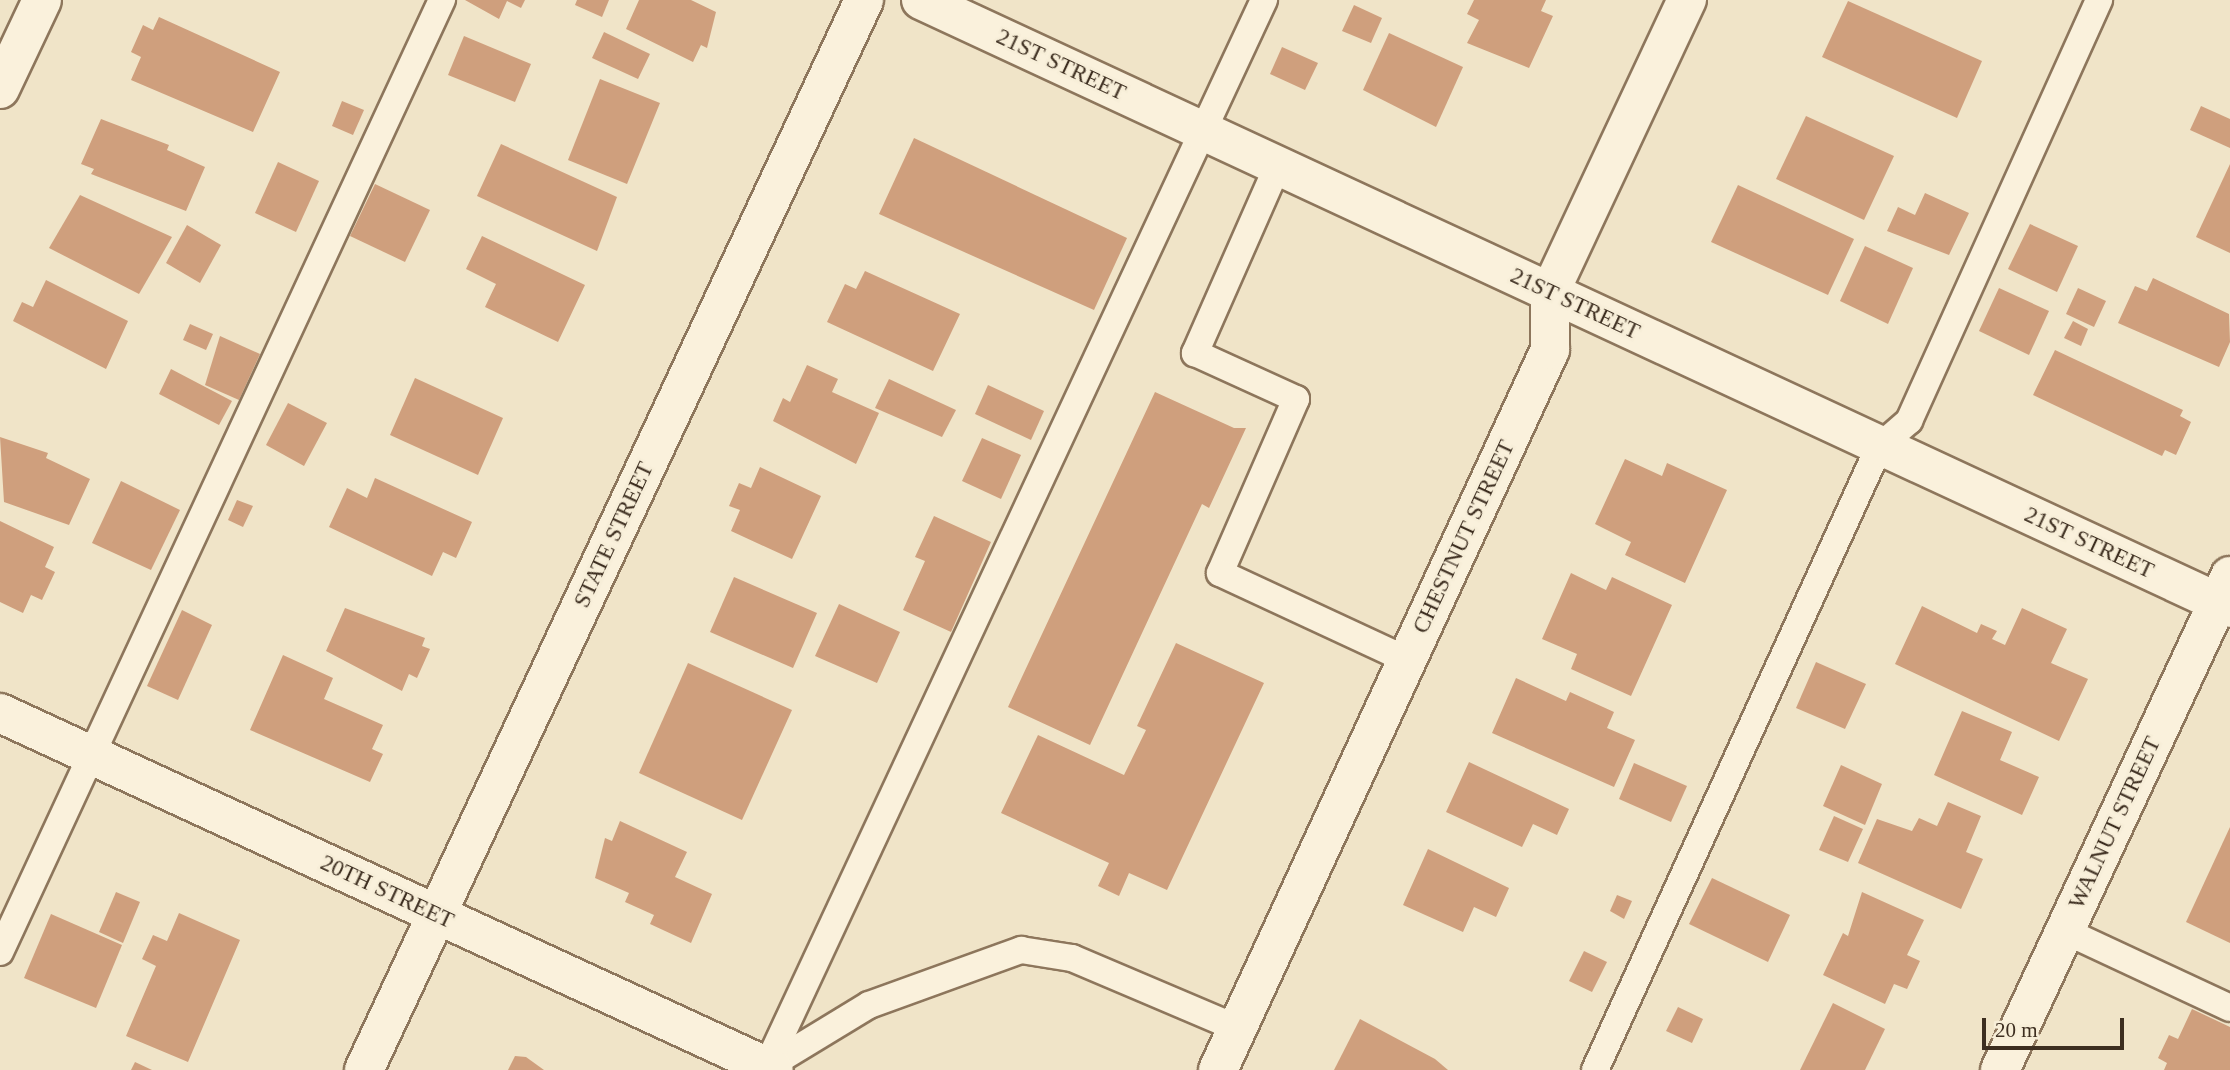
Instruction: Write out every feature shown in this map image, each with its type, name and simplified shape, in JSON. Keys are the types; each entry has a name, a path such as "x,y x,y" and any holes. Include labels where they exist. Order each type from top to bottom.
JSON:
{"street":[{"path":"0,89 42,0"},
{"name":"STATE STREET","path":"364,1070 864,0"},
{"name":"21ST STREET","path":"921,0 1879,447 2226,596"},
{"name":"CHESTNUT STREET","path":"1217,1070 1550,350 1550,292 1687,0"},
{"name":"WALNUT STREET","path":"2000,1070 2226,596"},
{"name":"20TH STREET","path":"0,713 769,1069"}],"lane":[{"path":"0,952 442,0"},
{"path":"769,1069 1264,0"},
{"path":"1595,1070 1879,447 1909,421 2099,0"},
{"path":"1278,165 1195,353 1296,399 1220,573 1407,660"},
{"path":"2065,931 2230,1008"},
{"path":"769,1069 869,1005 1021,950 1072,958 1237,1028"}],"building":[{"path":"465,0 525,0 521,8 507,1 499,19"},
{"path":"577,0 609,0 602,17 575,5"},
{"path":"639,0 691,0 716,12 707,48 701,45 693,62 626,29"},
{"path":"1474,0 1546,0 1541,11 1553,16 1529,68 1467,43 1479,20 1467,14"},
{"path":"1848,1 1982,61 1957,118 1822,57"},
{"path":"1354,5 1382,18 1371,43 1342,31"},
{"path":"159,17 280,72 253,132 131,80 141,57 131,52 143,25 153,30"},
{"path":"604,32 650,54 638,79 592,58"},
{"path":"1389,33 1463,67 1436,127 1363,90"},
{"path":"464,36 531,64 515,102 448,75"},
{"path":"1282,47 1318,63 1305,90 1270,74"},
{"path":"600,79 660,103 627,184 568,160"},
{"path":"342,101 364,110 353,135 332,126"},
{"path":"2201,106 2230,119 2230,148 2190,130"},
{"path":"1806,116 1894,156 1864,220 1776,179"},
{"path":"101,119 169,145 167,150 205,167 186,211 91,174 94,169 81,164"},
{"path":"914,138 1127,238 1094,310 879,214"},
{"path":"501,144 617,197 597,251 477,196"},
{"path":"278,162 319,181 296,232 255,213"},
{"path":"2230,164 2230,253 2196,237"},
{"path":"375,184 430,210 405,262 350,236"},
{"path":"1738,185 1854,239 1828,295 1711,242"},
{"path":"1925,193 1969,213 1949,255 1887,231 1898,207 1915,215"},
{"path":"80,195 172,237 139,294 49,248"},
{"path":"2030,224 2078,246 2057,292 2008,269"},
{"path":"187,225 221,245 200,283 166,263"},
{"path":"482,236 585,285 558,342 485,307 496,284 466,269"},
{"path":"1865,246 1913,268 1888,324 1840,301"},
{"path":"865,271 960,314 933,371 827,322 845,284 856,289"},
{"path":"2153,278 2229,314 2230,342 2219,367 2118,323 2135,286 2147,291"},
{"path":"46,280 128,321 106,369 13,321 22,302 33,307"},
{"path":"1999,288 2049,311 2029,355 1979,331"},
{"path":"2078,288 2106,301 2094,327 2066,314"},
{"path":"2073,321 2088,329 2081,346 2064,338"},
{"path":"190,324 213,334 206,350 183,340"},
{"path":"220,336 260,354 239,400 205,385"},
{"path":"2055,350 2183,410 2180,416 2191,422 2176,455 2165,450 2162,456 2033,395"},
{"path":"807,365 838,379 832,392 879,413 856,464 773,421 783,398 790,402"},
{"path":"171,369 232,401 219,425 159,394"},
{"path":"415,378 503,418 478,475 390,435"},
{"path":"889,379 956,410 942,437 875,408"},
{"path":"988,385 1044,411 1031,440 975,414"},
{"path":"1155,392 1234,428 1246,428 1209,508 1202,504 1090,745 1008,707"},
{"path":"288,403 327,423 304,466 266,445"},
{"path":"0,437 48,453 46,458 90,479 69,525 4,502"},
{"path":"982,438 1021,455 1001,499 962,481"},
{"path":"1625,459 1662,476 1667,463 1727,490 1685,583 1625,555 1631,542 1595,524"},
{"path":"760,467 821,496 792,559 731,531 740,510 729,506 739,483 751,488"},
{"path":"375,478 472,522 456,558 443,552 432,576 329,527 347,488 367,498"},
{"path":"121,481 180,510 151,570 92,543"},
{"path":"237,500 253,506 243,527 228,520"},
{"path":"934,516 991,542 951,632 903,610 925,561 915,557"},
{"path":"0,521 54,547 45,567 55,572 42,600 31,595 23,613 0,602"},
{"path":"1571,573 1606,590 1612,577 1672,605 1631,696 1571,669 1577,654 1542,639"},
{"path":"734,577 817,613 793,668 710,632"},
{"path":"839,604 900,632 877,683 815,656"},
{"path":"1922,606 1977,633 1981,624 1997,631 1992,639 2005,645 2022,608 2067,629 2051,663 2088,679 2059,741 1895,664"},
{"path":"345,608 425,638 422,646 430,649 417,678 409,674 402,691 326,651"},
{"path":"182,610 212,625 178,700 147,686"},
{"path":"1176,643 1264,683 1167,890 1129,873 1119,896 1098,886 1109,863 1001,813 1038,735 1124,775 1146,730 1137,726"},
{"path":"283,655 333,678 324,699 383,725 372,749 383,754 370,782 250,730"},
{"path":"1816,662 1866,684 1845,729 1796,708"},
{"path":"688,663 792,710 742,820 639,773"},
{"path":"1516,678 1566,701 1570,692 1614,712 1607,728 1635,740 1614,787 1492,733"},
{"path":"1962,711 2012,732 2000,760 2039,777 2022,815 1934,775"},
{"path":"1469,762 1569,809 1557,835 1533,824 1522,847 1446,812"},
{"path":"1634,763 1687,786 1671,822 1619,799"},
{"path":"1841,765 1882,784 1865,825 1823,806"},
{"path":"1948,802 1981,816 1966,852 1983,859 1961,909 1858,863 1877,819 1912,831 1919,818 1937,826"},
{"path":"1834,816 1863,829 1848,862 1819,850"},
{"path":"620,821 687,852 675,877 712,894 691,943 650,924 654,915 625,902 629,893 595,878 605,838 612,841"},
{"path":"2230,827 2230,943 2186,922"},
{"path":"1428,849 1509,888 1496,917 1474,907 1463,932 1403,905"},
{"path":"1712,878 1790,915 1768,962 1689,924"},
{"path":"116,892 140,902 123,943 99,932"},
{"path":"1862,892 1924,920 1907,955 1920,961 1907,989 1894,984 1885,1004 1823,975 1843,933 1848,936"},
{"path":"1617,895 1632,901 1624,919 1610,911"},
{"path":"179,913 240,940 188,1062 126,1036 156,966 142,959 153,935 167,941"},
{"path":"51,914 122,945 96,1008 24,978"},
{"path":"1584,951 1607,962 1592,992 1569,981"},
{"path":"1833,1003 1885,1029 1865,1070 1800,1070"},
{"path":"1678,1007 1703,1019 1692,1043 1666,1031"},
{"path":"2192,1009 2230,1027 2230,1070 2164,1070 2167,1063 2158,1058 2169,1035 2178,1039"},
{"path":"1360,1019 1435,1059 1448,1070 1334,1070"},
{"path":"515,1056 526,1057 544,1070 508,1070"},
{"path":"135,1062 152,1070 131,1070"}]}
